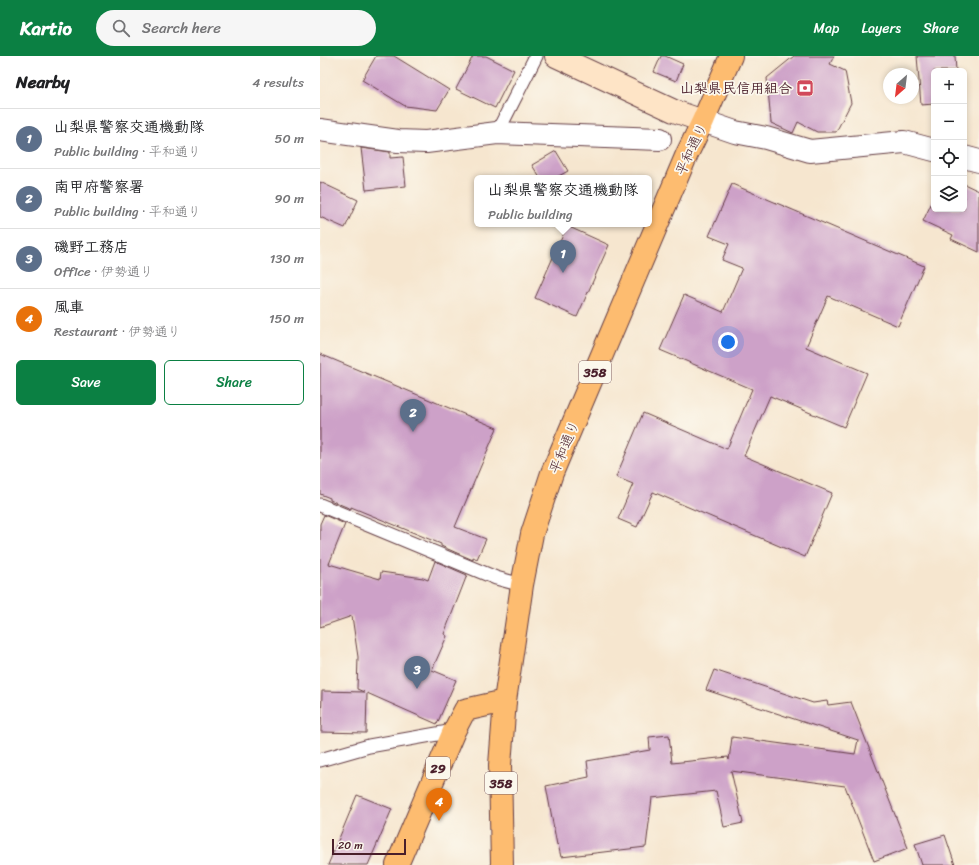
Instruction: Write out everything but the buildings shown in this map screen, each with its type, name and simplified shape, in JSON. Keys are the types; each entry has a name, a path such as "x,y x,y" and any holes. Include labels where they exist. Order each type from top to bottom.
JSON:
{"main road":[{"name":"平和通り","path":"502,865 500,765 505,701 522,585 532,534 552,473 684,162 704,121 731,56"},
{"name":"29","path":"396,865 454,731 465,710 505,701"}],"street":[{"path":"556,56 674,111 735,132 766,138 810,151 904,142 931,149"},
{"path":"320,130 398,141 419,141 497,133 660,139"},
{"path":"967,158 979,161"}],"lane":[{"path":"497,133 536,56"},
{"path":"320,505 496,578 522,585"},
{"path":"320,760 369,746 454,731"}],"place":[{"name":"山梨県民信用組合","path":"805,88"},
{"name":"山梨県警察交通機動隊","path":"563,273"},
{"name":"南甲府警察署","path":"413,432"},
{"name":"磯野工務店","path":"417,689"},
{"name":"風車","path":"439,821"}]}
